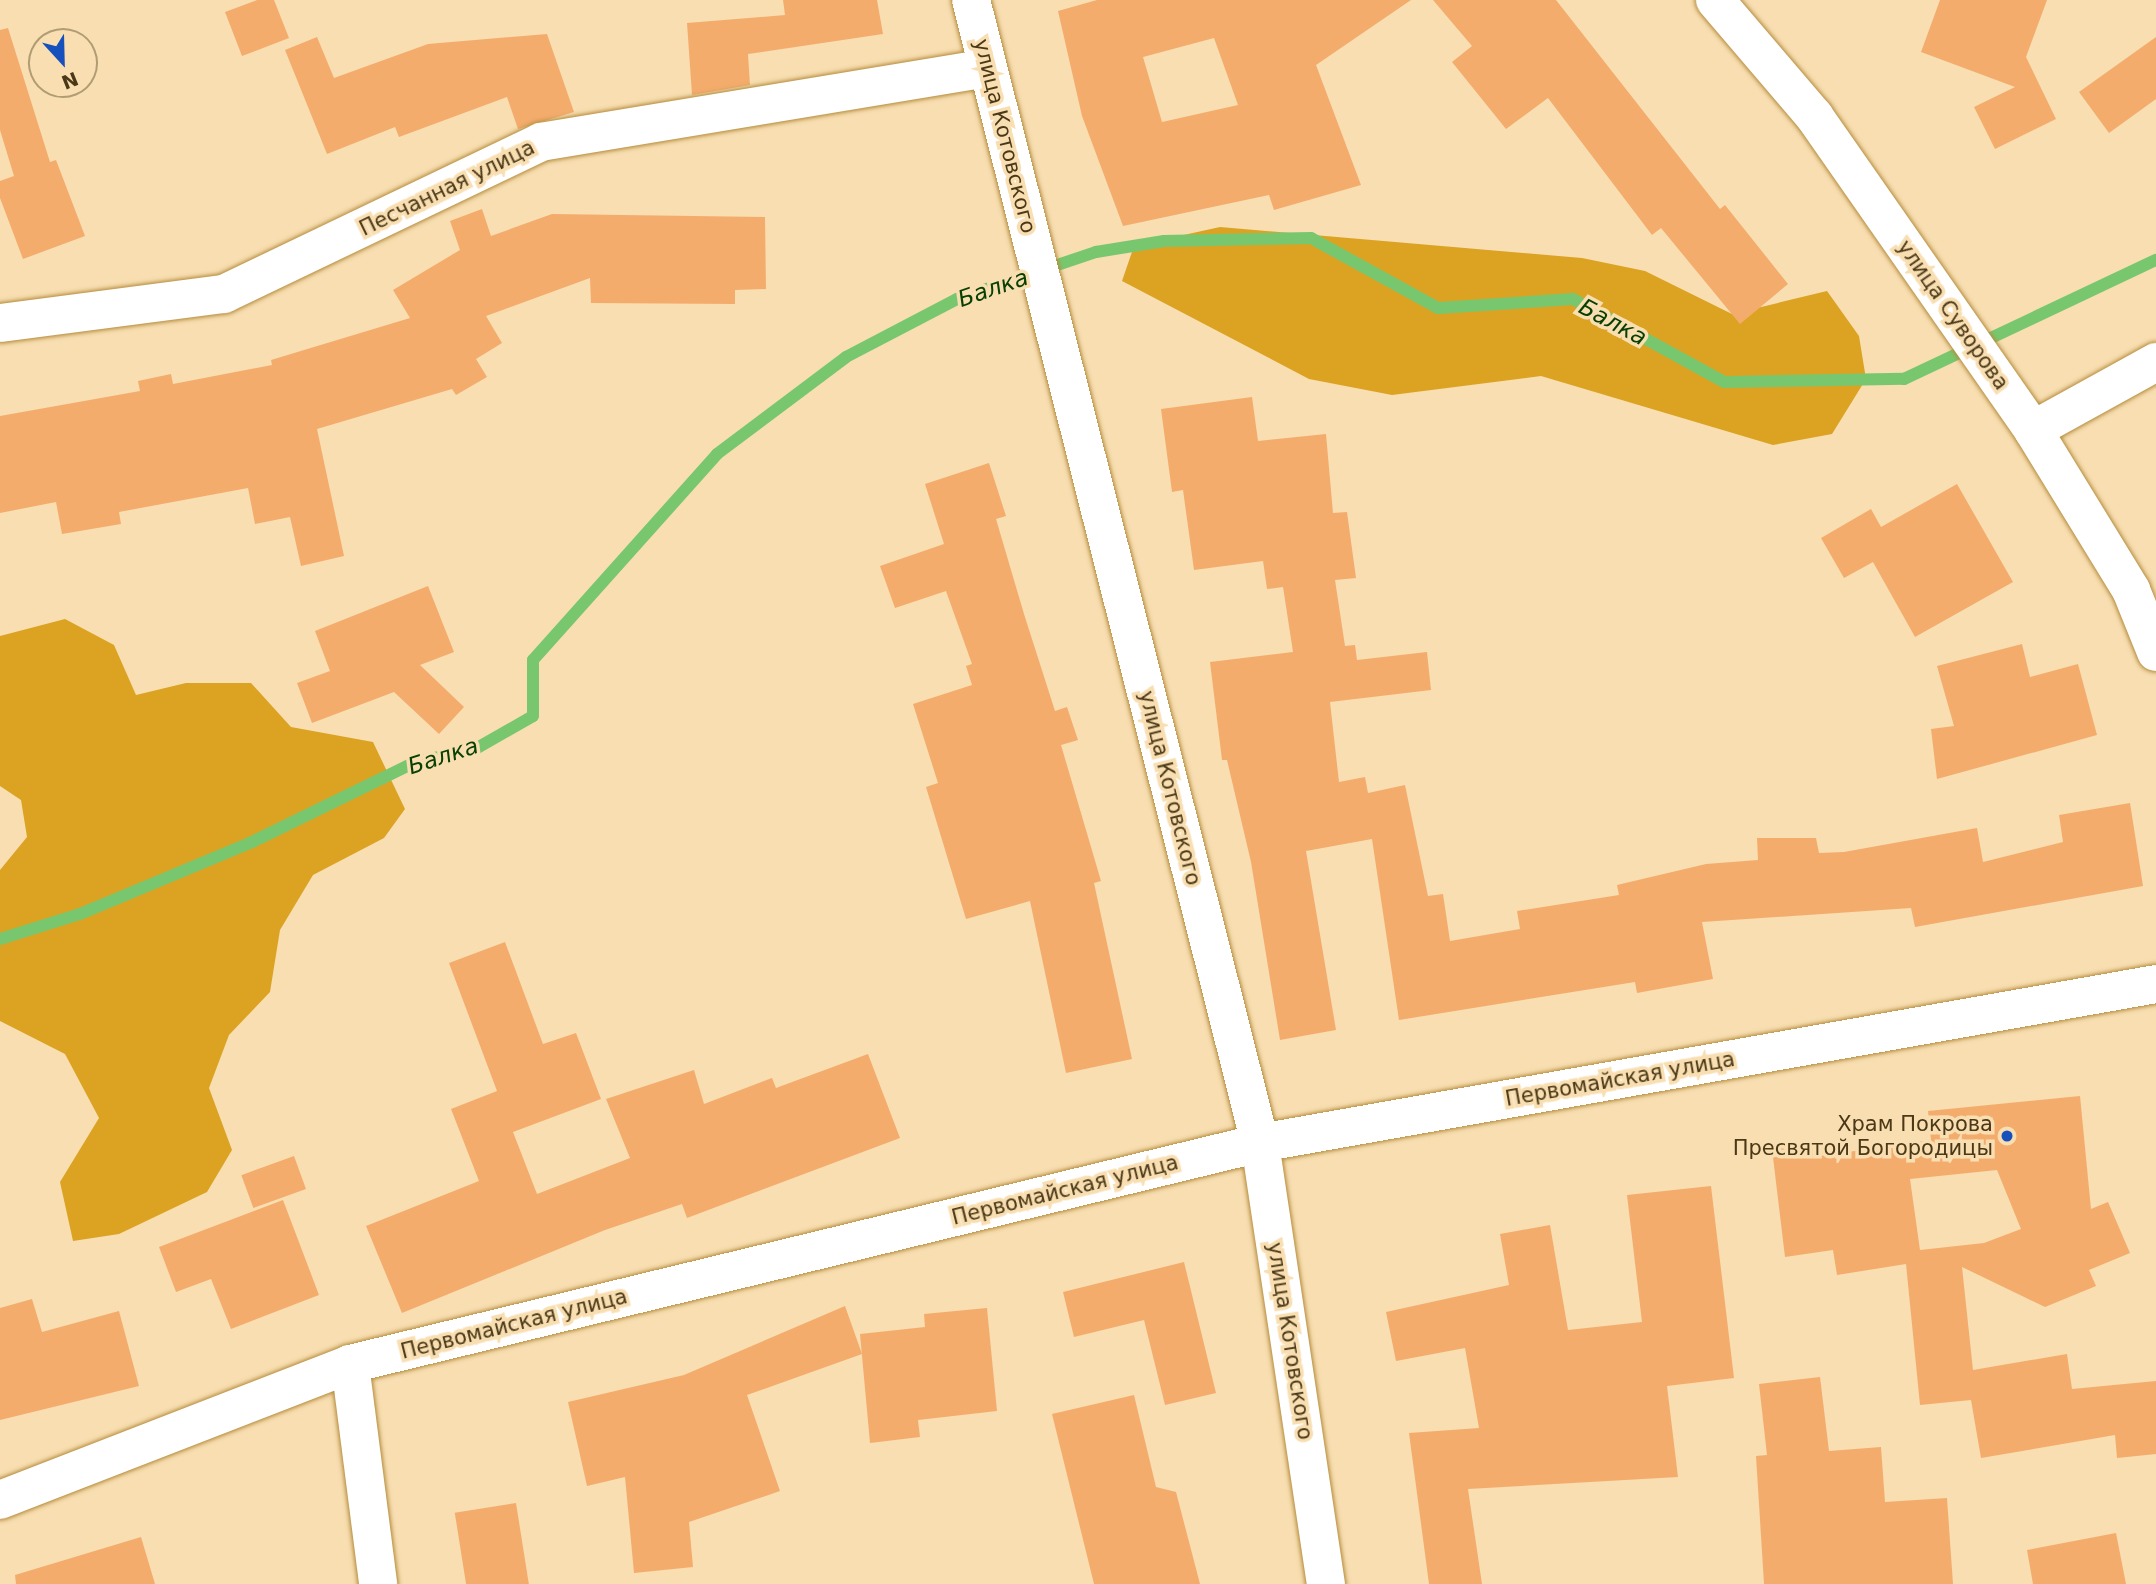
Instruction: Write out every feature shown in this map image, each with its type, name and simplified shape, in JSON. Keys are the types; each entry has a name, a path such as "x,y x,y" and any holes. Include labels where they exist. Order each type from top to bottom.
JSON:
{"street":[{"name":"улица Котовского","path":"971,0 1260,1143 1326,1584"},
{"name":"улица Суворова","path":"1715,0 1814,116 2033,430 2131,590 2156,652"},
{"name":"Песчанная улица","path":"0,323 224,294 541,142 987,68"},
{"path":"2033,430 2156,362"},
{"name":"Первомайская улица","path":"0,1500 350,1364 1260,1143 2156,984"},
{"path":"350,1364 378,1584"}],"shaded area":[{"path":"1220,227 1582,258 1645,271 1732,314 1827,291 1859,336 1866,379 1832,434 1773,445 1541,376 1392,395 1309,379 1122,281 1134,246"},
{"path":"65,619 114,645 136,695 186,683 251,683 291,727 373,742 405,809 384,838 313,875 280,930 270,992 229,1035 209,1088 232,1150 207,1192 119,1234 73,1241 60,1182 99,1118 65,1054 0,1021 0,870 27,837 21,800 0,786 0,636"}],"building":[{"path":"257,0 274,0 289,38 242,56 225,12"},
{"path":"783,0 877,0 883,34 748,54 750,85 692,95 687,23 785,15"},
{"path":"1097,0 1411,0 1316,65 1361,185 1274,210 1269,195 1123,226 1082,116 1058,11","holes":["1214,38 1238,105 1162,122 1143,57"]},
{"path":"1433,0 1556,0 1720,209 1725,205 1788,284 1740,324 1661,228 1652,235 1548,98 1506,129 1452,62 1472,46"},
{"path":"1940,0 2047,0 2026,57 2056,119 1995,149 1974,107 2015,87 1921,52"},
{"path":"8,28 50,162 56,160 85,236 23,259 0,198 0,181 14,176 0,130 0,30"},
{"path":"547,34 574,112 518,129 507,97 399,137 395,127 327,154 285,50 317,37 334,78 428,44"},
{"path":"2156,37 2156,99 2109,133 2079,92"},
{"path":"482,209 491,236 552,214 765,217 766,289 735,290 735,304 591,303 590,278 486,316 502,343 476,359 487,377 456,395 452,389 317,429 344,556 301,566 290,517 255,524 248,488 119,512 121,524 62,534 56,502 0,513 0,416 140,391 138,381 171,374 173,384 272,365 271,360 410,318 393,290 460,250 450,221"},
{"path":"1252,397 1258,441 1326,434 1333,513 1347,512 1356,578 1335,580 1345,646 1355,645 1357,660 1427,652 1431,690 1330,702 1339,782 1365,777 1368,793 1405,785 1428,896 1443,894 1450,941 1520,929 1517,911 1619,895 1617,885 1706,864 1758,860 1757,838 1816,838 1819,853 1844,852 1977,828 1983,862 2063,842 2059,815 2130,803 2143,886 1915,927 1911,908 1702,922 1713,979 1637,993 1635,982 1399,1020 1372,839 1306,851 1336,1030 1280,1040 1251,862 1227,760 1222,760 1210,662 1293,652 1283,587 1267,589 1263,561 1194,570 1183,490 1172,492 1161,409"},
{"path":"989,463 1006,516 996,519 1055,711 1067,707 1078,740 1061,745 1101,881 1094,883 1132,1059 1066,1073 1030,901 966,919 926,787 938,783 913,704 972,685 966,666 972,664 946,591 895,608 880,566 944,544 925,484"},
{"path":"1957,484 2013,582 1915,637 1873,562 1844,578 1821,538 1871,509 1881,527"},
{"path":"428,586 454,652 420,665 464,707 439,734 394,692 312,723 297,683 330,671 315,631"},
{"path":"2022,644 2030,677 2078,664 2097,735 1937,779 1931,729 1954,726 1937,666"},
{"path":"505,942 543,1044 576,1033 601,1099 513,1132 537,1194 630,1158 606,1099 694,1070 704,1104 772,1078 776,1088 868,1054 900,1138 687,1218 682,1204 605,1230 402,1313 366,1226 479,1181 451,1109 497,1091 449,963"},
{"path":"2080,1096 2091,1209 2108,1202 2130,1253 2089,1270 2096,1286 2045,1307 1962,1267 1973,1370 2067,1354 2072,1389 2156,1381 2156,1454 2117,1458 2115,1435 1981,1458 1971,1400 1920,1405 1906,1264 1837,1275 1833,1250 1785,1257 1772,1149 1818,1143 1820,1156 1931,1140 1928,1111","holes":["1997,1170 2021,1229 1984,1243 1920,1250 1910,1179"]},
{"path":"294,1156 306,1189 253,1208 241,1175"},
{"path":"1711,1186 1734,1378 1667,1386 1678,1477 1468,1489 1482,1584 1429,1584 1409,1433 1479,1428 1465,1348 1396,1361 1386,1312 1509,1285 1500,1234 1550,1225 1568,1330 1642,1322 1627,1195"},
{"path":"283,1200 319,1295 231,1329 211,1279 176,1292 159,1247"},
{"path":"1184,1262 1216,1393 1165,1405 1144,1320 1074,1337 1063,1292"},
{"path":"32,1299 42,1332 119,1311 139,1386 0,1420 0,1308"},
{"path":"845,1306 862,1354 747,1395 780,1491 689,1522 693,1567 634,1573 625,1477 587,1486 568,1402 684,1375"},
{"path":"987,1308 997,1411 918,1420 920,1437 870,1443 860,1334 925,1327 924,1314"},
{"path":"1820,1377 1829,1451 1881,1447 1885,1502 1947,1498 1953,1584 1764,1584 1756,1456 1767,1455 1759,1384"},
{"path":"1134,1395 1156,1487 1176,1492 1200,1584 1094,1584 1052,1414"},
{"path":"516,1503 529,1584 466,1584 455,1513"},
{"path":"2116,1533 2126,1584 2033,1584 2027,1550"},
{"path":"141,1537 155,1584 16,1584 15,1575"}],"waterway":[{"name":"Балка","path":"0,939 80,914 252,842 413,763 477,748 533,716 533,660 717,454 846,357 957,299 1096,252 1164,241 1311,238 1438,308 1573,299 1724,382 1904,379 2156,260"}],"place":[{"name":"Храм Покрова Пресвятой Богородицы","path":"2007,1136"}]}
